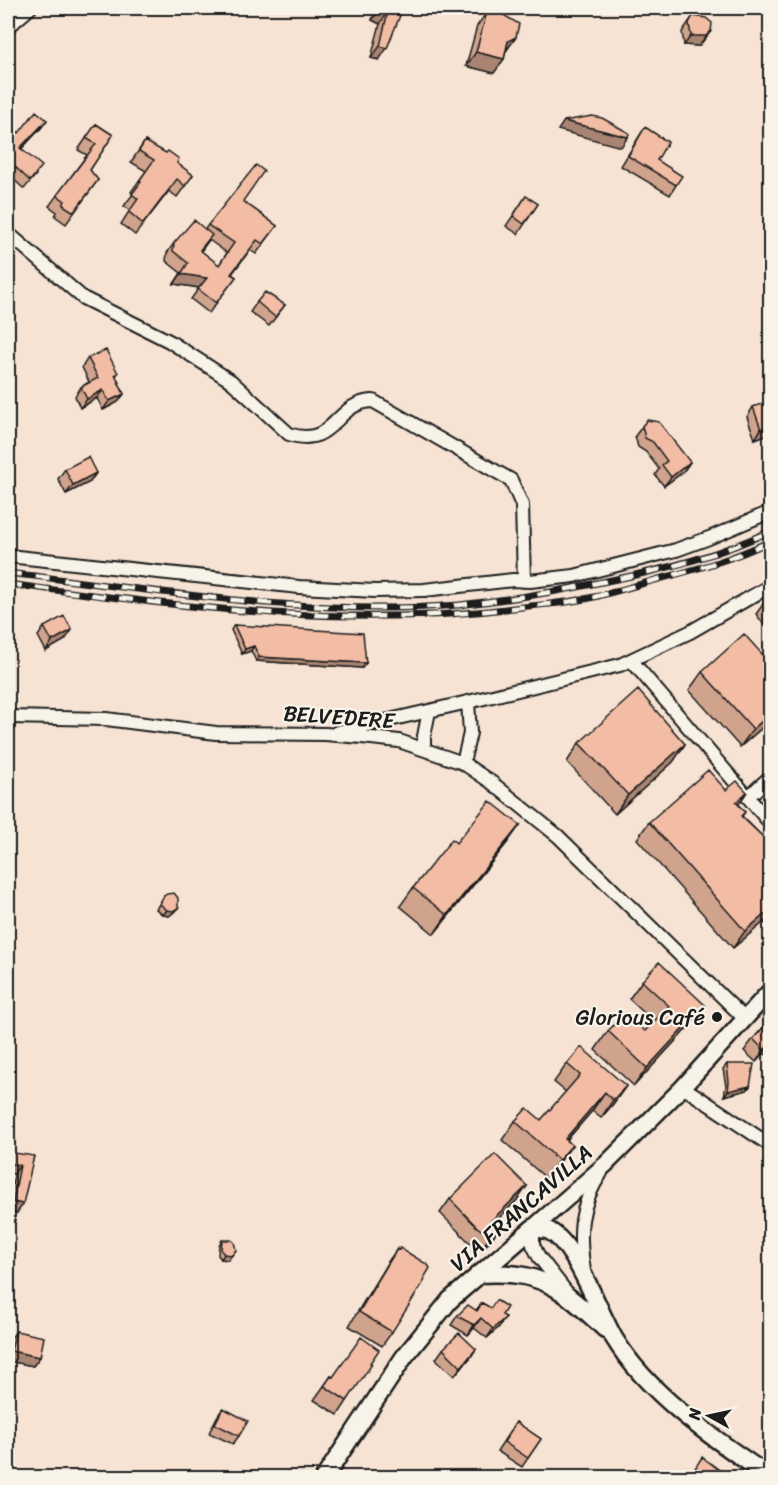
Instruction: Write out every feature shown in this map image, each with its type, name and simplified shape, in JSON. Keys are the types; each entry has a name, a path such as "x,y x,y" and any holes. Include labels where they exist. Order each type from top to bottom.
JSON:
{"main road":[{"name":"VIA FRANCAVILLA","path":"324,1478 404,1357 450,1300 533,1228"},
{"path":"533,1228 547,1230 558,1237 571,1252 614,1338 633,1364 668,1400 711,1436 771,1477"},
{"path":"478,1274 504,1272 528,1275 548,1282 572,1298 614,1338"}],"street":[{"path":"8,27 30,8"},
{"path":"8,233 83,298 169,341 231,381 289,434 300,438 312,438 325,432 354,405 373,401 511,480 522,505 524,581"},
{"path":"8,556 339,590 424,590 574,576 621,566 709,538 771,512"},
{"path":"325,734 620,665 690,632 771,585"},
{"path":"631,660 771,823"},
{"path":"463,763 470,733 468,702"},
{"path":"424,749 429,711"},
{"name":"BELVEDERE","path":"8,717 106,719 216,733 325,734 399,741 463,763 491,782 558,836 745,1019"},
{"path":"748,797 771,777"},
{"name":"VIA FRANCAVILLA","path":"533,1228 606,1164 682,1087 771,991"},
{"path":"682,1087 771,1145"},
{"path":"585,1281 580,1247 582,1211 590,1190 606,1164"},
{"path":"533,1228 533,1245 539,1257 572,1298"}],"building":[{"path":"380,8 403,8 387,48 380,46 388,11"},
{"path":"487,12 502,14 519,24 516,37 508,41 504,59 476,52"},
{"path":"693,16 706,18 712,23 711,31 706,36 691,36 689,23"},
{"path":"36,111 47,120 20,148 42,166 30,181 8,160 8,123 19,133"},
{"path":"592,116 602,118 629,133 628,137 564,121"},
{"path":"96,124 113,135 90,170 98,180 74,212 63,205 65,201 57,195 96,144 86,138"},
{"path":"645,127 668,142 657,160 682,176 676,185 628,156"},
{"path":"145,141 166,153 168,151 179,159 177,163 193,175 185,186 177,179 143,224 129,212 138,199 132,194 154,160 139,151"},
{"path":"256,165 264,171 243,201 277,226 263,244 257,240 231,274 236,277 216,303 198,289 207,278 181,274 188,263 173,251 174,243 194,220 212,235 200,250 219,265 234,243 208,225"},
{"path":"526,196 538,204 524,224 513,216"},
{"path":"265,292 285,305 275,317 257,302"},
{"path":"106,350 118,373 115,375 124,394 109,401 103,390 87,399 81,387 98,378 88,358"},
{"path":"771,401 771,426 761,429 753,407"},
{"path":"647,420 659,422 690,462 671,477 662,465 667,461 653,442 645,438 642,426"},
{"path":"88,457 96,473 73,485 65,469"},
{"path":"64,616 72,630 52,641 44,627"},
{"path":"234,625 363,633 366,663 259,657 254,646 245,649"},
{"path":"744,634 771,664 771,713 753,729 702,672"},
{"path":"638,690 685,744 628,795 579,743"},
{"path":"8,766 12,792 8,806"},
{"path":"708,770 726,790 737,781 747,792 736,802 745,812 741,816 763,837 765,835 771,841 771,909 745,931 649,822"},
{"path":"490,801 520,825 447,915 413,888 452,839 456,843"},
{"path":"174,893 178,898 178,908 173,911 167,910 160,904 164,896"},
{"path":"659,962 705,1005 647,1068 608,1031 625,1013 645,1031 669,1006 642,981"},
{"path":"771,1019 771,1043 764,1050 753,1039"},
{"path":"581,1047 626,1086 613,1100 605,1092 565,1139 572,1145 559,1160 515,1121 527,1108 541,1120 580,1075 567,1064"},
{"path":"727,1064 754,1064 750,1086 728,1091"},
{"path":"8,1152 34,1156 23,1204 13,1202 20,1165 8,1163"},
{"path":"495,1154 527,1186 491,1221 500,1227 490,1236 477,1227 450,1199"},
{"path":"222,1240 234,1242 236,1250 232,1255 224,1254 221,1250"},
{"path":"400,1248 430,1268 425,1280 392,1332 359,1312 397,1249"},
{"path":"496,1300 507,1307 502,1315 506,1317 493,1329 481,1318 474,1325 457,1316 468,1305 477,1311 482,1303 491,1308"},
{"path":"16,1331 44,1337 40,1357 11,1351"},
{"path":"459,1333 476,1349 461,1367 443,1349"},
{"path":"361,1337 379,1350 347,1401 324,1386"},
{"path":"223,1408 248,1421 239,1436 215,1424"},
{"path":"516,1422 541,1439 528,1458 504,1442"},
{"path":"702,1457 726,1475 724,1478 689,1478"}],"railway":[{"path":"8,573 176,594 289,605 402,608 459,605 584,586 645,573 730,548 770,531"},
{"path":"8,584 136,600 264,612 329,616 458,614 594,597 714,564 770,541"}],"place":[{"name":"Glorious Café","path":"717,1017"}]}
